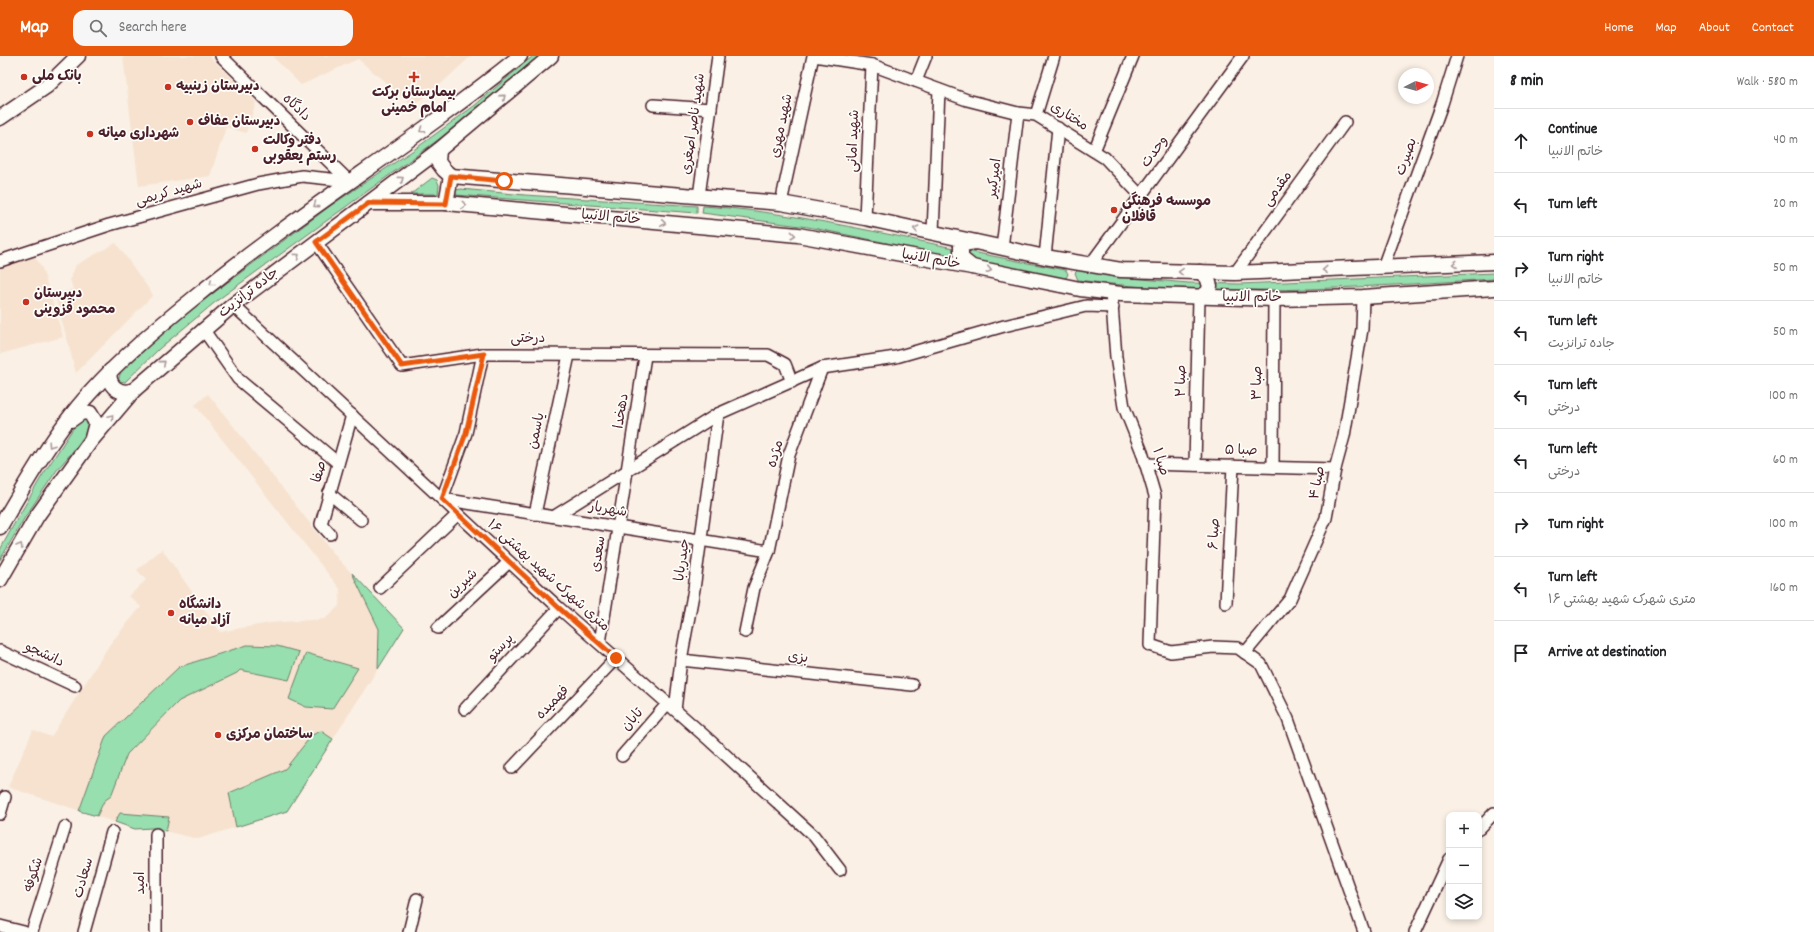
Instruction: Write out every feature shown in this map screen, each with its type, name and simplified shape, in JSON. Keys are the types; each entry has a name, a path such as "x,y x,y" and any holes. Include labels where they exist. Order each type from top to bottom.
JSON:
{"main road":[{"path":"0,118 48,86 78,56"},
{"path":"0,527 16,498 65,424 87,395 134,347 245,256 478,90 520,56"},
{"name":"جاده ترانزیت","path":"0,580 37,516 90,442 134,390 232,305 440,150 551,56"},
{"path":"440,150 438,162 451,176 446,204"},
{"name":"خاتم الانبیا","path":"451,176 781,203 865,218 1044,257 1121,270 1235,274 1494,262"},
{"name":"خاتم الانبیا","path":"369,203 446,204 798,235 972,267 1080,289 1111,292 1199,298 1274,299 1363,296 1494,288"},
{"path":"972,267 961,258 960,247 963,244 976,242"},
{"path":"1199,298 1208,292 1210,286 1208,277 1200,272"},
{"path":"110,371 111,382 116,388 126,392 134,390"},
{"path":"65,424 82,412 90,413 96,423 90,442"}],"street":[{"name":"دادگاه","path":"221,56 349,181"},
{"name":"شهید ناصر اصغری","path":"699,196 718,56"},
{"name":"مختاری","path":"813,56 872,65 967,100 1036,115 1106,158 1142,196"},
{"name":"شهید مهری","path":"781,203 813,56"},
{"path":"916,81 926,56"},
{"path":"1036,115 1054,56"},
{"path":"1094,151 1133,56"},
{"name":"وحدت","path":"1090,265 1142,196 1243,56"},
{"name":"بصيرت","path":"1383,267 1442,104 1457,56"},
{"name":"شهید امانی","path":"865,218 872,65"},
{"path":"933,232 939,90"},
{"path":"653,105 711,108"},
{"name":"امیرکبیر","path":"1002,248 1018,112"},
{"name":"مقدمی","path":"1235,274 1345,122"},
{"path":"1044,257 1058,128"},
{"name":"شهید کریمی","path":"0,261 109,225 258,184 302,176 349,181"},
{"name":"درختی","path":"316,242 402,366 484,354 645,356 768,355 785,364 792,382"},
{"name":"صبا ۱","path":"1111,292 1116,357 1124,407 1155,496 1150,645 1171,652 1212,647 1238,648 1245,653"},
{"name":"صبا ۴","path":"1245,653 1290,599 1326,518 1335,469 1344,436 1362,329 1363,296"},
{"name":"صبا ۲","path":"1195,465 1199,298"},
{"name":"صبا ۳","path":"1273,467 1274,299"},
{"name":"۱۶ متری شهرک شهيد بهشتی","path":"232,305 559,608 600,643 814,836 840,870"},
{"path":"555,516 718,414 822,368 896,357 1004,326 1086,306 1113,307"},
{"path":"203,329 238,379 338,463"},
{"path":"442,499 466,433 484,354"},
{"name":"یاسمن","path":"535,514 569,354"},
{"name":"دهخدا","path":"628,470 645,356"},
{"name":"مژده","path":"745,632 754,588 769,551 789,455 822,368"},
{"name":"حیدربابا","path":"671,707 681,660 701,540 718,414"},
{"name":"صفا","path":"330,534 320,524 352,415"},
{"name":"صبا ۵","path":"1145,464 1335,469"},
{"name":"صبا ۶","path":"1226,603 1232,466"},
{"name":"سعدی","path":"600,643 628,470"},
{"path":"329,493 361,520"},
{"name":"شهریار","path":"442,499 769,551"},
{"path":"380,588 458,514"},
{"name":"شیرین","path":"438,628 509,562"},
{"name":"پرستو","path":"465,709 559,608"},
{"name":"دانشجو","path":"0,650 75,686"},
{"path":"1245,653 1261,664 1288,719 1364,932"},
{"name":"فهمیده","path":"512,768 616,658"},
{"name":"بزی","path":"681,660 912,685"},
{"name":"تابان","path":"622,756 671,707"},
{"path":"0,814 5,797"},
{"path":"1482,826 1494,813"},
{"name":"شکوفه","path":"32,932 65,827"},
{"name":"سعادت","path":"84,932 112,832"},
{"name":"امید","path":"156,834 156,932"},
{"path":"1415,932 1446,865"},
{"path":"409,932 417,899"},
{"path":"0,926 24,932"}],"shaded area":[{"name":"دبیرستان عفاف","path":"123,56 209,56 256,102 246,133 226,127 210,176 139,186"},
{"name":"بیمارستان برکت امام خمینی","path":"275,56 471,56 442,83 413,106 358,59 301,85 274,58"},
{"path":"116,243 153,295 76,373 55,295 73,289 70,279 76,265"},
{"name":"دبیرستان محمود قزوینی","path":"35,257 42,268 63,337 0,354 0,267"},
{"name":"دانشگاه آزاد میانه","path":"208,394 338,559 404,628 287,811 198,839 152,828 135,829 8,787 33,730 51,737 110,644 141,607 129,596 146,580 137,570 162,549 220,632 270,623 325,619 339,606 340,589 195,405"}],"green space":[{"path":"533,56 542,56 457,126 219,299 160,348 125,382 118,381 121,371 181,317 330,206 415,149 474,106"},
{"path":"432,178 437,180 439,185 438,194 411,194"},
{"path":"461,189 525,195 697,206 697,213 456,195 456,190"},
{"path":"703,206 776,214 824,222 1066,270 1068,274 1066,278 1060,278 808,227 702,213"},
{"path":"1078,270 1118,277 1189,283 1240,284 1494,273 1494,279 1286,290 1182,289 1130,286 1078,280 1075,273"},
{"path":"82,419 90,419 88,433 57,470 25,517 0,560 0,550 42,476 76,424"},
{"path":"352,573 404,628 378,669 379,629"},
{"path":"247,645 277,646 299,652 289,680 240,670 237,673 179,701 127,754 111,796 104,801 97,816 79,811 106,736 179,667"},
{"path":"306,653 358,668 332,709 306,707 289,699"},
{"path":"321,731 333,739 287,811 236,827 229,793 285,769 312,735"},
{"path":"120,813 169,817 166,831 152,828 135,829 115,822"}],"place":[{"name":"بانک ملی","path":"24,77"},
{"name":"بیمارستان برکت امام خمینی","path":"414,77"},
{"name":"دبیرستان زینبیه","path":"168,87"},
{"name":"دبیرستان عفاف","path":"190,122"},
{"name":"شهرداری میانه","path":"90,134"},
{"name":"دفتر وکالت رستم یعقوبی","path":"255,149"},
{"name":"موسسه فرهنگی قافلان","path":"1114,210"},
{"name":"دبیرستان محمود قزوینی","path":"26,302"},
{"name":"دانشگاه آزاد میانه","path":"171,613"},
{"name":"ساختمان مرکزی","path":"218,735"}],"route":[{"path":"504,181 451,176 446,204 369,203 316,242 402,366 484,354 466,433 442,499 559,608 616,658"}]}
